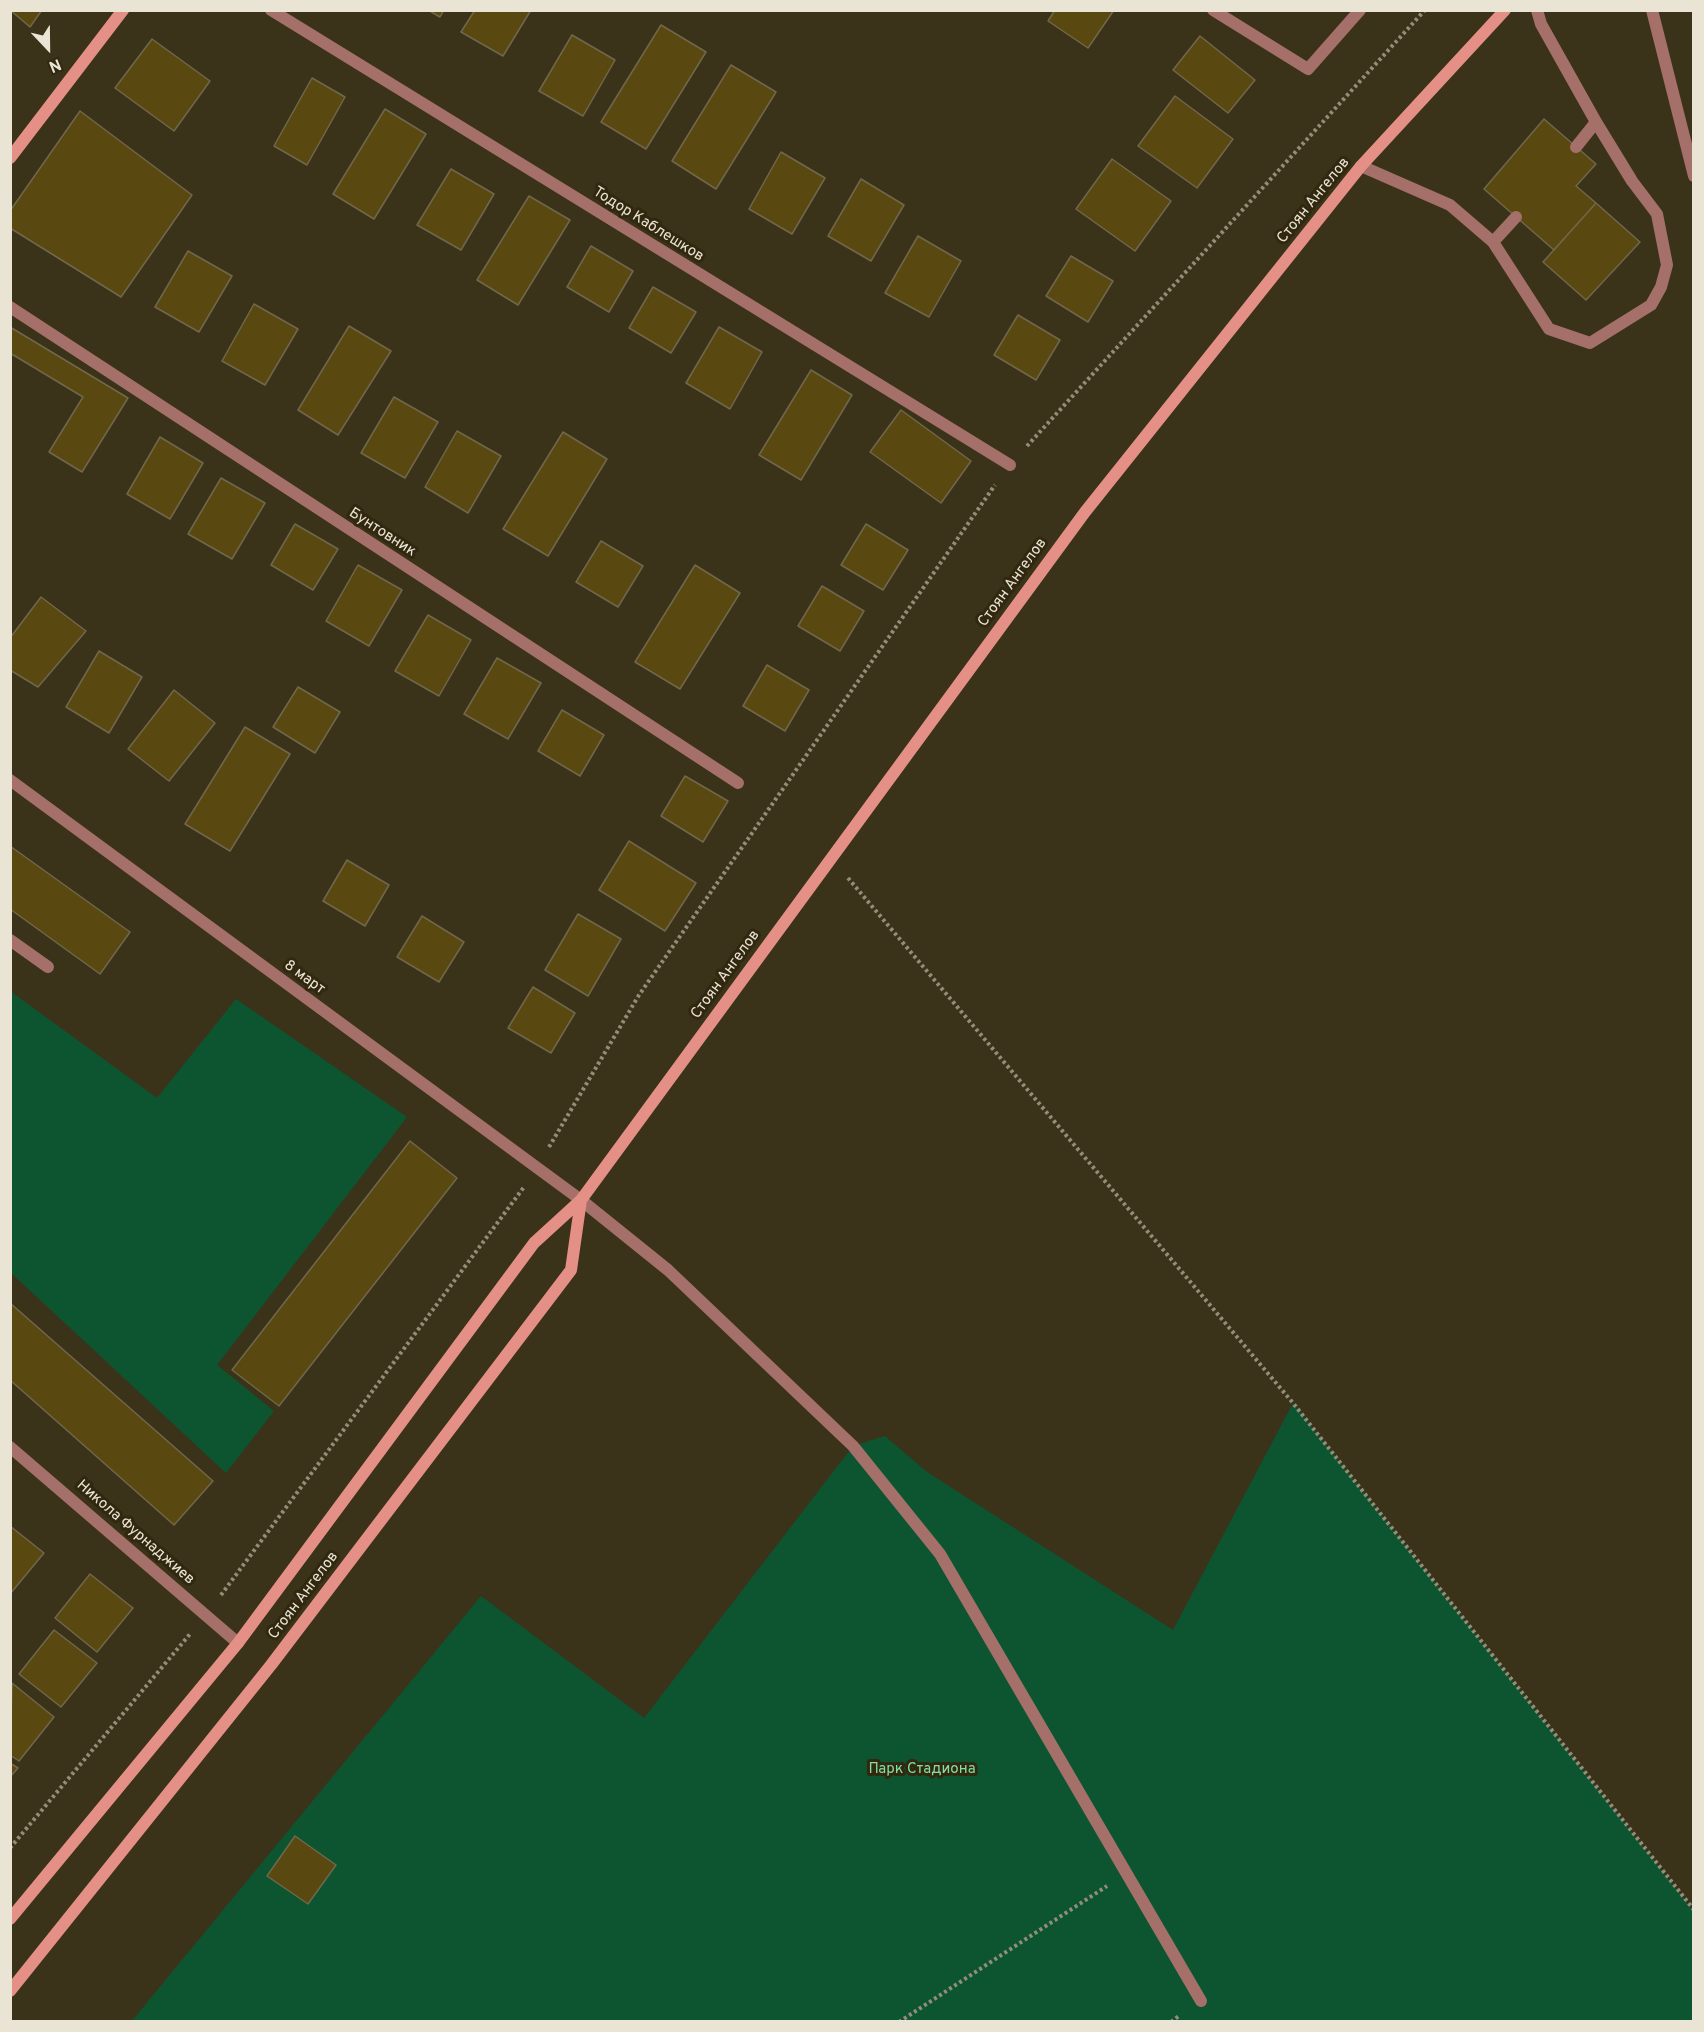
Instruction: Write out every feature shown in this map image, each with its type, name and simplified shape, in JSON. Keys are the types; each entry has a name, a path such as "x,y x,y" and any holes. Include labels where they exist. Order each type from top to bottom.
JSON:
{"main road":[{"path":"10,158 123,10"},
{"name":"Стоян Ангелов","path":"10,1919 238,1643 534,1243 581,1200 830,857 1085,512 1361,166 1504,10"},
{"name":"Стоян Ангелов","path":"10,1991 271,1665 572,1270 581,1200"}],"street":[{"name":"Тодор Каблешков","path":"271,10 1010,465"},
{"path":"1213,10 1308,69 1360,10"},
{"path":"1361,166 1450,205 1493,242 1549,329 1590,343 1651,305 1667,265 1658,213 1632,182 1596,122 1541,24 1537,10"},
{"path":"1652,10 1694,176"},
{"path":"1576,147 1596,122"},
{"path":"1493,242 1516,217"},
{"name":"Бунтовник","path":"10,307 738,783"},
{"name":"8 март","path":"10,780 581,1200 668,1269 853,1446 940,1554 1201,2001"},
{"path":"10,940 48,967"},
{"name":"Никола Фурнаджиев","path":"10,1447 238,1643"}],"path":[{"path":"10,1848 206,1614 537,1168 639,995 1010,465 1425,10"},
{"path":"830,857 1293,1403 1694,1910"},
{"path":"899,2022 1126,1873"}],"green space":[{"path":"10,991 157,1098 236,999 407,1117 217,1365 274,1411 226,1473 11,1273"},
{"name":"Парк Стадиона","path":"1293,1403 1693,1910 1693,2021 131,2022 481,1596 644,1718 853,1446 885,1436 927,1472 1173,1630"}],"building":[{"path":"10,10 42,10 30,27"},
{"path":"428,10 444,10 440,17"},
{"path":"475,10 531,10 503,56 461,32"},
{"path":"1055,10 1114,10 1088,48 1048,21"},
{"path":"661,25 706,52 646,149 601,122"},
{"path":"572,35 615,60 583,116 539,91"},
{"path":"1200,36 1255,80 1228,113 1173,70"},
{"path":"152,39 210,81 174,131 115,88"},
{"path":"731,65 776,92 716,189 672,161"},
{"path":"312,78 345,97 307,165 274,146"},
{"path":"1175,96 1233,139 1197,188 1138,146"},
{"path":"385,109 426,134 374,219 333,194"},
{"path":"80,111 192,195 121,297 10,228 10,211"},
{"path":"1544,119 1596,164 1576,186 1596,203 1554,250 1484,189"},
{"path":"781,152 825,178 792,234 749,209"},
{"path":"1112,159 1171,201 1135,251 1076,209"},
{"path":"451,169 494,194 461,250 417,225"},
{"path":"861,179 904,205 871,261 828,236"},
{"path":"529,196 570,220 518,305 477,280"},
{"path":"1596,203 1640,242 1586,300 1543,262"},
{"path":"918,236 961,261 929,317 885,293"},
{"path":"591,246 633,271 609,312 567,287"},
{"path":"188,251 232,276 199,332 155,307"},
{"path":"1071,256 1113,281 1088,322 1046,296"},
{"path":"653,287 696,312 671,353 629,328"},
{"path":"254,304 298,329 265,385 222,361"},
{"path":"1018,315 1060,340 1036,380 994,355"},
{"path":"349,326 391,351 338,435 298,410"},
{"path":"10,327 128,398 82,472 49,452 83,397 10,353"},
{"path":"719,327 762,352 730,409 686,383"},
{"path":"811,370 852,395 801,480 759,455"},
{"path":"394,397 438,422 405,478 361,453"},
{"path":"901,410 971,461 941,503 870,452"},
{"path":"457,431 501,456 468,513 425,487"},
{"path":"563,432 607,459 548,556 503,529"},
{"path":"160,437 203,463 170,519 127,494"},
{"path":"221,478 265,503 232,559 188,534"},
{"path":"295,524 338,549 313,590 271,565"},
{"path":"866,524 908,550 883,590 841,565"},
{"path":"601,541 643,566 618,607 576,582"},
{"path":"358,565 402,590 369,646 326,621"},
{"path":"695,565 740,593 680,689 635,662"},
{"path":"822,586 864,611 840,651 798,626"},
{"path":"41,597 86,631 38,687 10,670 10,638"},
{"path":"428,615 471,640 439,696 395,671"},
{"path":"99,651 142,677 109,733 66,707"},
{"path":"497,658 541,683 508,739 464,714"},
{"path":"767,665 809,690 785,731 743,706"},
{"path":"298,687 340,712 315,753 273,727"},
{"path":"174,690 215,723 169,781 128,749"},
{"path":"562,710 604,735 580,776 538,751"},
{"path":"245,727 290,754 230,851 185,824"},
{"path":"685,776 728,801 703,842 661,816"},
{"path":"629,841 696,883 665,931 599,890"},
{"path":"10,846 130,932 100,974 10,909"},
{"path":"347,860 389,885 365,926 323,901"},
{"path":"578,914 621,939 588,996 545,970"},
{"path":"422,916 464,942 439,982 397,957"},
{"path":"533,987 575,1013 551,1053 508,1028"},
{"path":"410,1141 457,1178 279,1406 232,1370"},
{"path":"10,1303 213,1481 174,1525 10,1380"},
{"path":"10,1526 44,1553 10,1594"},
{"path":"90,1574 133,1608 97,1652 55,1618"},
{"path":"54,1630 97,1663 61,1707 19,1674"},
{"path":"12,1683 54,1717 19,1761 10,1755"},
{"path":"10,1763 18,1768 10,1777"},
{"path":"295,1836 336,1865 308,1904 267,1876"}]}
